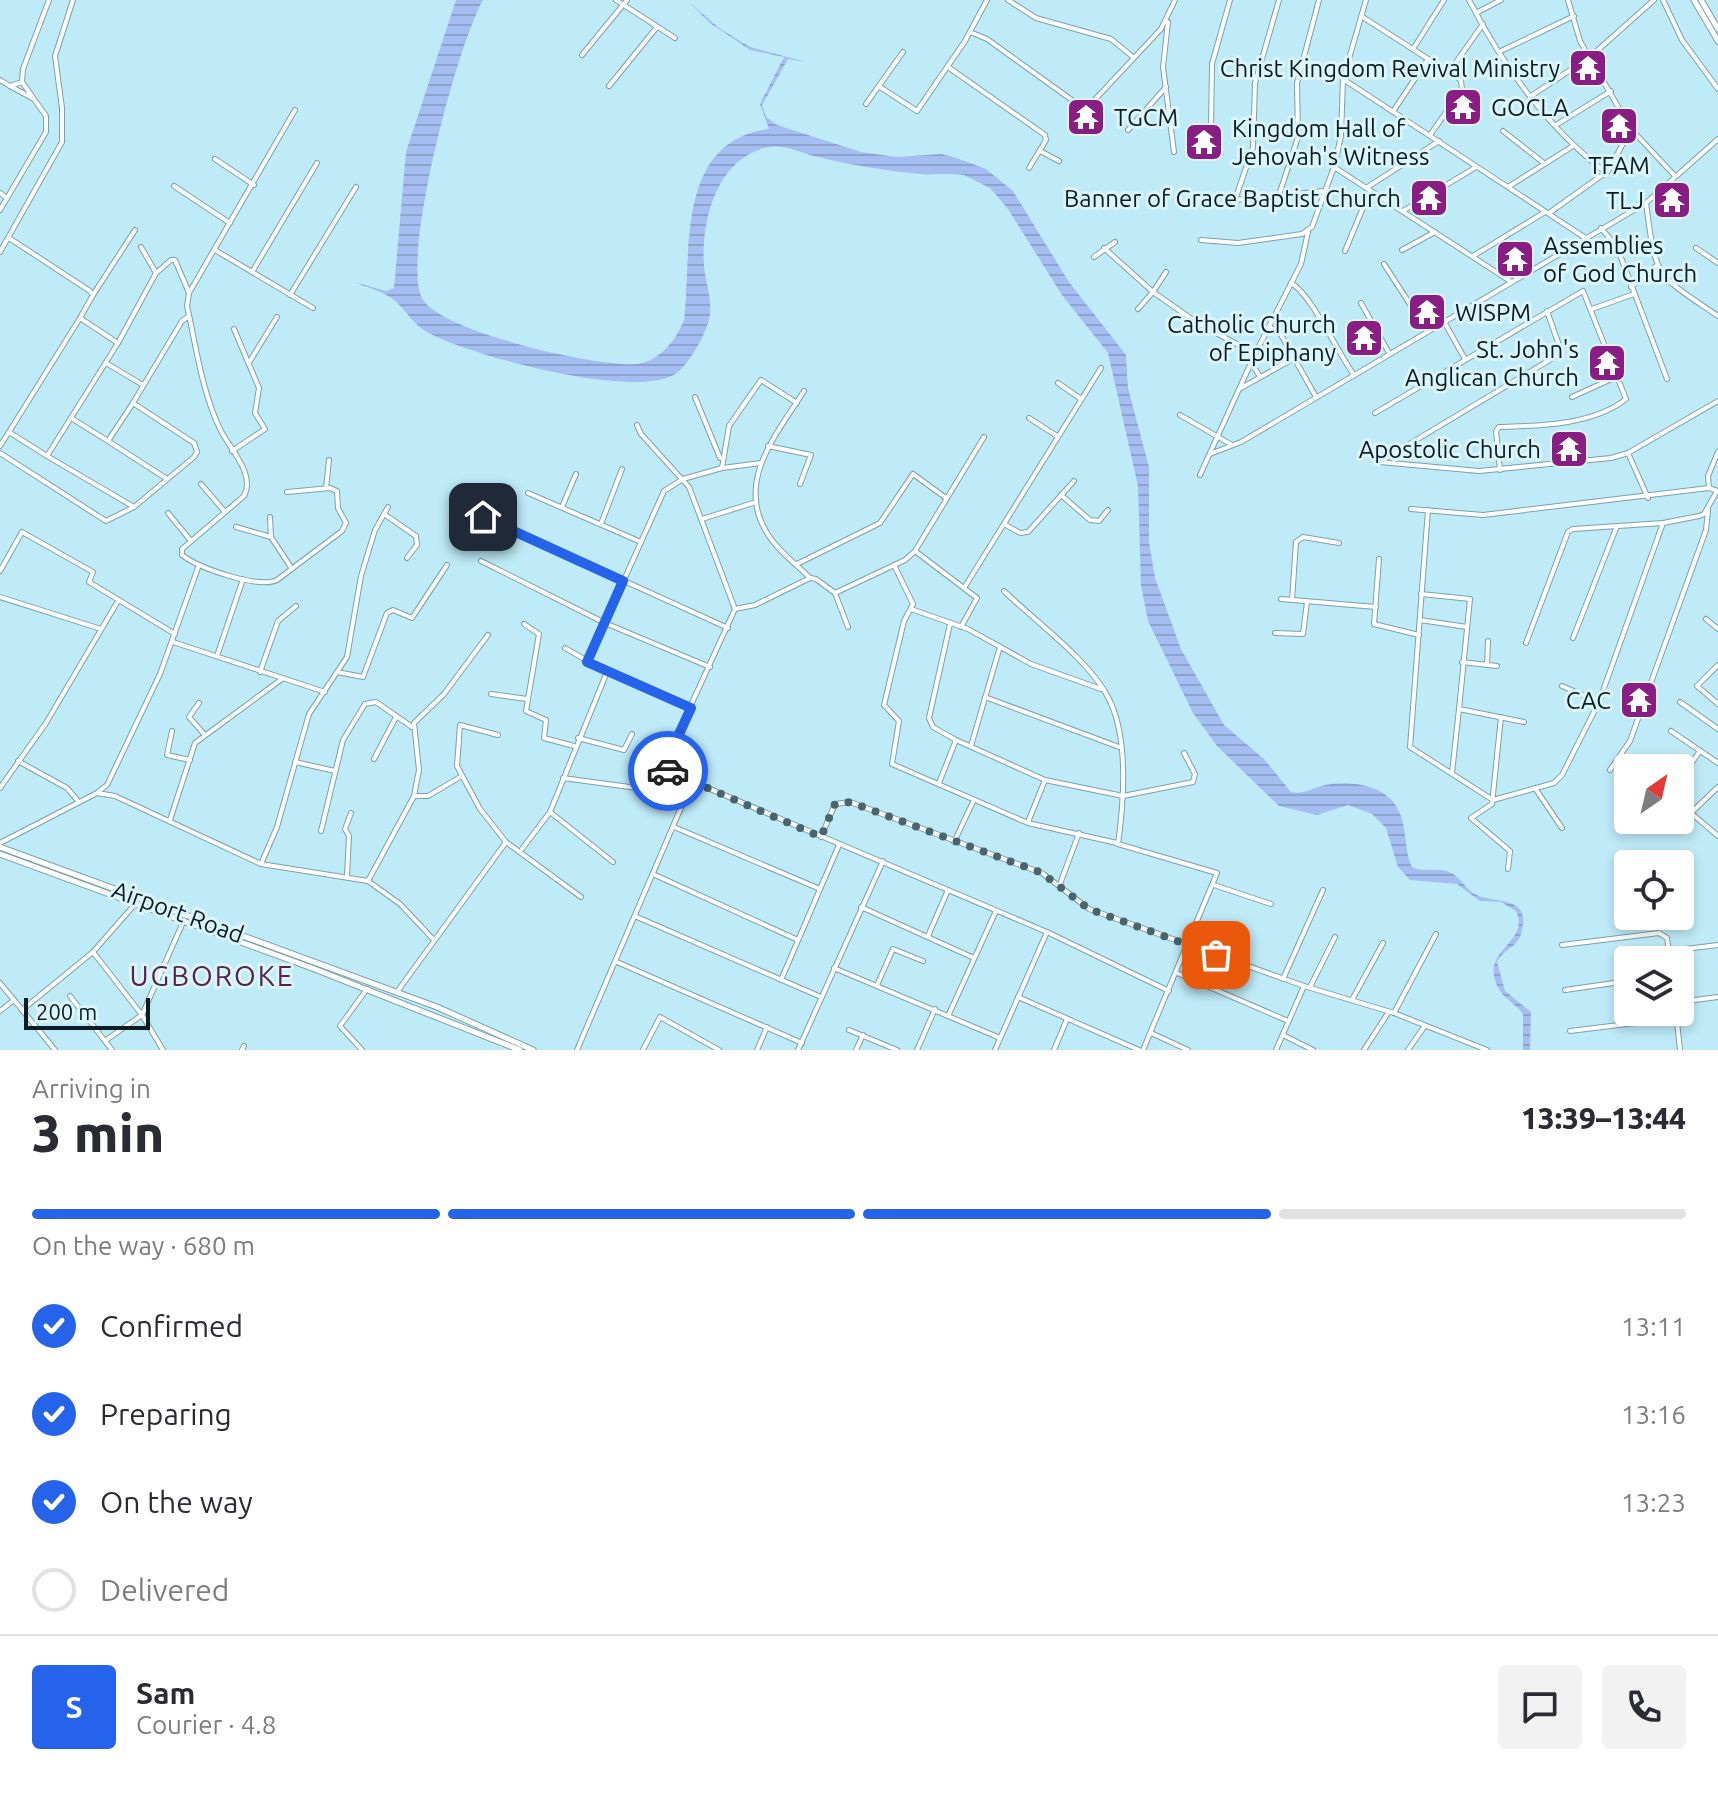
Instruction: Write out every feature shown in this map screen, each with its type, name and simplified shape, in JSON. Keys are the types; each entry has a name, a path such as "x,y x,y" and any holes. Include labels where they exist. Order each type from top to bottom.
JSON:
{"main road":[{"path":"1694,0 1718,41"},
{"path":"1701,0 1718,29"},
{"name":"Airport Road","path":"0,845 136,903 367,989 519,1050"},
{"name":"Airport Road","path":"0,854 57,871 396,993 491,1029 533,1050"}],"street":[{"path":"0,210 46,132 46,116 22,82 27,58 49,0"},
{"path":"0,252 62,142 55,56 71,0"},
{"path":"616,0 625,2 675,38"},
{"path":"880,87 917,111 948,67 987,0"},
{"path":"1008,0 1036,18 1111,39 1133,57"},
{"path":"1174,152 1163,67 1168,19 1175,0"},
{"path":"1206,153 1211,130 1212,64 1230,0"},
{"path":"1279,0 1255,83 1253,147 1235,201 1326,191"},
{"path":"1279,195 1298,137 1297,83 1319,0"},
{"path":"1200,475 1280,300 1304,255 1308,232 1334,167 1341,136 1343,79 1366,0"},
{"path":"1413,49 1444,0"},
{"path":"1469,0 1530,97 1573,146 1604,171"},
{"path":"1476,13 1501,0"},
{"path":"1568,0 1580,41 1631,129 1676,177"},
{"path":"1530,97 1560,73 1590,57 1654,0"},
{"path":"1663,0 1682,40 1718,89"},
{"path":"582,55 625,2"},
{"path":"1361,16 1461,80 1463,87 1430,135"},
{"path":"1501,51 1574,16"},
{"path":"970,32 987,39 1083,108 1088,107 1168,19"},
{"path":"1450,71 1483,24"},
{"path":"609,86 657,27"},
{"path":"866,104 903,52"},
{"path":"1393,111 1428,59"},
{"path":"948,67 1045,135 1040,151 1029,168"},
{"path":"1343,79 1584,237"},
{"path":"0,80 33,99"},
{"path":"10,86 22,82"},
{"path":"1128,130 1166,87"},
{"path":"1555,126 1611,91"},
{"path":"189,293 295,110"},
{"path":"1473,256 1547,212 1612,166 1631,129"},
{"path":"1503,131 1545,164"},
{"path":"1210,454 1232,445 1316,397 1646,203 1718,139"},
{"path":"1345,251 1368,189 1439,141"},
{"path":"1508,187 1573,146"},
{"path":"1040,151 1059,161"},
{"path":"215,159 254,185"},
{"path":"252,272 317,163"},
{"path":"1334,167 1510,281"},
{"path":"1403,211 1477,167"},
{"path":"174,186 230,223"},
{"path":"290,295 356,187"},
{"path":"0,193 7,198"},
{"path":"1646,203 1656,266 1664,279 1718,316"},
{"path":"1601,228 1617,247 1667,379"},
{"path":"0,446 135,230"},
{"path":"1201,240 1238,243 1308,232"},
{"path":"1402,250 1435,232"},
{"path":"9,238 93,295"},
{"path":"1094,257 1115,242"},
{"path":"141,247 156,273"},
{"path":"1104,248 1153,292 1196,322 1255,354"},
{"path":"1696,248 1718,263"},
{"path":"215,250 313,308"},
{"path":"47,456 118,343 156,273 173,259 189,293 189,316 212,409 245,471 248,487 244,496 180,552 199,565 268,584 345,527 338,508 337,491 326,488 287,492"},
{"path":"1384,264 1426,330"},
{"path":"1631,287 1656,266"},
{"path":"1138,309 1166,272"},
{"path":"1291,283 1302,289 1354,375"},
{"path":"1375,413 1580,291 1586,294 1626,397 1624,401 1588,416 1543,425 1497,429 1500,470"},
{"path":"1592,309 1634,294"},
{"path":"1361,303 1389,353"},
{"path":"1547,311 1560,348 1558,355 1380,462 1468,471 1611,458 1628,453 1718,401"},
{"path":"108,441 182,321 189,316"},
{"path":"250,361 277,317"},
{"path":"80,318 118,343"},
{"path":"1443,320 1465,359"},
{"path":"1269,327 1280,333 1316,397"},
{"path":"232,451 265,429 255,413 260,393 250,361 234,329"},
{"path":"1239,389 1293,359"},
{"path":"1251,362 1260,377"},
{"path":"106,363 143,385"},
{"path":"964,588 1101,368"},
{"path":"1572,397 1618,376"},
{"path":"721,460 729,426 761,380 797,403"},
{"path":"1058,383 1081,399"},
{"path":"804,391 768,446 761,463 754,503 767,534 810,578 835,593 848,627"},
{"path":"695,397 722,468"},
{"path":"0,453 106,521 134,507 194,457 197,448 133,403"},
{"path":"1180,415 1232,445"},
{"path":"70,418 167,480"},
{"path":"1029,418 1057,436"},
{"path":"563,778 648,791 656,785 735,609 702,519 683,479 641,434 637,425"},
{"path":"9,432 134,507"},
{"path":"835,593 894,565 915,551 984,437"},
{"path":"768,446 811,455 800,484"},
{"path":"1709,488 1708,476 1718,452"},
{"path":"1628,453 1648,498"},
{"path":"326,488 329,460"},
{"path":"587,662 664,491 683,479 722,468 761,463"},
{"path":"601,524 622,469"},
{"path":"562,507 576,474"},
{"path":"796,565 880,523 913,474 946,498"},
{"path":"1004,524 1020,533 1028,532 1074,481"},
{"path":"201,484 225,512"},
{"path":"1411,509 1483,515 1648,498 1709,488 1718,491 1699,516 1663,523 1573,529 1568,532 1526,643"},
{"path":"528,493 641,542"},
{"path":"1061,495 1090,520 1099,521 1108,510"},
{"path":"702,519 754,503"},
{"path":"459,506 728,628"},
{"path":"261,864 277,827 309,714 347,657 361,576 388,507"},
{"path":"1610,770 1635,728 1706,530 1708,508"},
{"path":"1428,510 1410,747 1493,800 1554,783 1562,775 1599,702 1663,523"},
{"path":"168,513 191,541"},
{"path":"384,514 416,536 417,545 407,558"},
{"path":"270,517 271,537 292,569"},
{"path":"1573,638 1617,526"},
{"path":"236,527 271,537"},
{"path":"0,571 22,532 93,572 89,582 175,635"},
{"path":"1292,600 1296,542 1303,537 1339,543"},
{"path":"915,551 977,598 977,603 961,627"},
{"path":"1379,559 1377,627 1419,635"},
{"path":"481,561 605,623 710,667"},
{"path":"0,845 107,785 134,733 173,642 199,565"},
{"path":"337,672 363,677 387,613 393,610 412,618 447,565"},
{"path":"894,565 913,601 904,621 884,705 899,721 890,759 895,767 1028,823 1079,833 1217,873 1190,945 1141,1050 1018,997"},
{"path":"735,609 755,605 810,578"},
{"path":"217,656 243,579"},
{"path":"1004,591 1093,675 1114,713 1123,796 1118,844"},
{"path":"1421,594 1468,596 1452,773"},
{"path":"0,597 101,629"},
{"path":"1281,599 1376,607"},
{"path":"0,788 46,723 118,601"},
{"path":"1275,633 1303,634 1308,601"},
{"path":"260,672 278,621 296,606"},
{"path":"911,609 961,627 999,650 1103,690"},
{"path":"1706,619 1718,629"},
{"path":"1420,620 1467,627"},
{"path":"524,624 539,634 526,711 546,720 544,738 574,746"},
{"path":"950,624 929,718 933,727 956,740 1045,780 1123,796 1193,782 1195,774 1184,753"},
{"path":"412,727 444,694 488,635"},
{"path":"1487,665 1488,641"},
{"path":"173,642 325,692"},
{"path":"565,648 607,672 691,708"},
{"path":"971,746 999,650"},
{"path":"1462,662 1497,666"},
{"path":"1718,665 1697,686 1718,704"},
{"path":"521,850 550,812 574,746 607,672"},
{"path":"170,820 195,743 282,679"},
{"path":"1562,686 1599,702"},
{"path":"491,694 527,699"},
{"path":"985,697 1119,747"},
{"path":"321,831 343,740 365,704 376,702 412,727 418,743 419,770 414,796 368,881"},
{"path":"1680,702 1718,729"},
{"path":"199,703 189,717 204,734"},
{"path":"1459,709 1524,722"},
{"path":"374,759 396,717"},
{"path":"1501,717 1493,800 1491,806 1473,815 1472,821 1510,851 1508,869"},
{"path":"498,735 460,725 457,766 462,776 480,809 506,842 521,850 581,897"},
{"path":"172,731 167,755 190,760"},
{"path":"1671,731 1718,762"},
{"path":"578,738 624,750 632,734"},
{"path":"939,783 956,740"},
{"path":"1694,759 1700,751"},
{"path":"18,761 67,788 78,801"},
{"path":"295,762 335,771"},
{"path":"663,769 1047,932 1169,991"},
{"path":"414,796 428,796 462,776"},
{"path":"1028,823 1045,780"},
{"path":"577,1050 637,917 692,782"},
{"path":"1694,810 1718,787"},
{"path":"1535,788 1562,828"},
{"path":"97,793 115,796 261,864 347,875 368,881 400,904 434,940"},
{"path":"821,837 835,804 842,801 1042,873 1089,909 1283,979 1391,1013 1487,1050"},
{"path":"954,842 973,802"},
{"path":"550,812 613,862"},
{"path":"347,875 349,836 345,829 351,813"},
{"path":"1694,816 1718,836"},
{"path":"674,827 820,889"},
{"path":"1060,884 1079,833"},
{"path":"396,993 506,842"},
{"path":"781,980 839,845"},
{"path":"798,1050 883,861"},
{"path":"655,875 798,940"},
{"path":"1214,885 1271,904"},
{"path":"928,937 948,890"},
{"path":"1283,979 1323,890"},
{"path":"22,1010 93,952 136,903"},
{"path":"861,907 974,958"},
{"path":"949,1014 996,911"},
{"path":"637,917 821,997"},
{"path":"106,1040 142,1015 184,920"},
{"path":"996,1050 1047,932"},
{"path":"1364,1050 1391,1013 1436,934"},
{"path":"1562,945 1664,935 1667,946"},
{"path":"1276,1050 1288,1021 1335,937"},
{"path":"1352,1000 1383,943"},
{"path":"1694,948 1718,945"},
{"path":"877,985 893,949 923,961"},
{"path":"93,952 142,1015 163,1050"},
{"path":"617,962 802,1043"},
{"path":"834,968 1000,1038"},
{"path":"1177,973 1288,1021"},
{"path":"0,983 55,1050"},
{"path":"1565,990 1614,983"},
{"path":"362,1050 340,1026 367,989"},
{"path":"70,996 112,1050"},
{"path":"1694,1000 1718,997"},
{"path":"0,1011 14,1000"},
{"path":"917,1050 935,1009"},
{"path":"643,1050 660,1017 719,1050"},
{"path":"1054,1050 1067,1018"},
{"path":"1570,1031 1614,1024"},
{"path":"1677,1026 1680,1050"},
{"path":"757,1050 767,1027"},
{"path":"1408,1050 1424,1027"},
{"path":"849,1030 897,1050"},
{"path":"1151,1033 1188,1050"},
{"path":"856,1050 863,1035"},
{"path":"1283,1035 1313,1050"}],"water":[{"path":"456,0 483,0 447,101 426,194 417,272 421,296 432,309 485,334 520,345 618,364 637,364 653,359 677,335 684,320 694,204 703,177 717,154 739,138 769,129 760,104 784,57 750,50 710,23 689,2 719,28 750,47 806,62 788,59 762,105 766,117 777,125 861,152 897,157 941,154 954,157 986,169 1013,191 1069,282 1126,355 1128,388 1149,467 1149,542 1155,578 1181,649 1224,725 1264,759 1291,792 1341,783 1362,785 1382,792 1400,813 1412,867 1449,872 1473,893 1516,906 1523,921 1521,934 1497,962 1505,991 1531,1012 1530,1050 1523,1050 1523,1014 1502,994 1494,977 1498,956 1517,932 1519,922 1516,911 1501,902 1480,901 1457,884 1410,880 1398,867 1386,828 1372,814 1348,805 1317,815 1279,806 1217,746 1193,713 1148,621 1141,585 1138,486 1108,353 1062,295 1008,209 990,188 964,175 881,169 781,147 768,147 745,157 722,181 709,214 704,249 710,308 706,329 683,367 659,380 630,382 594,379 478,352 427,332 393,299 354,282 386,291 394,288 406,152"}],"way so far":[{"path":"668,771 821,837 835,804 850,802 1042,873 1089,909 1216,955"}],"place":[{"name":"Christ Kingdom Revival Ministry","path":"1588,68"},
{"name":"GOCLA","path":"1463,107"},
{"name":"TGCM","path":"1086,117"},
{"name":"TFAM","path":"1619,126"},
{"name":"Kingdom Hall of Jehovah's Witness","path":"1204,142"},
{"name":"Banner of Grace Baptist Church","path":"1429,198"},
{"name":"TLJ","path":"1672,200"},
{"name":"Assemblies of God Church","path":"1515,259"},
{"name":"WISPM","path":"1427,312"},
{"name":"Catholic Church of Epiphany","path":"1364,338"},
{"name":"St. John's Anglican Church","path":"1607,363"},
{"name":"Apostolic Church","path":"1569,449"},
{"name":"CAC","path":"1639,700"}],"district":[{"name":"UGBOROKE","path":"212,975"}],"route":[{"path":"483,517 623,581 587,662 691,708 663,769 668,771"}]}
